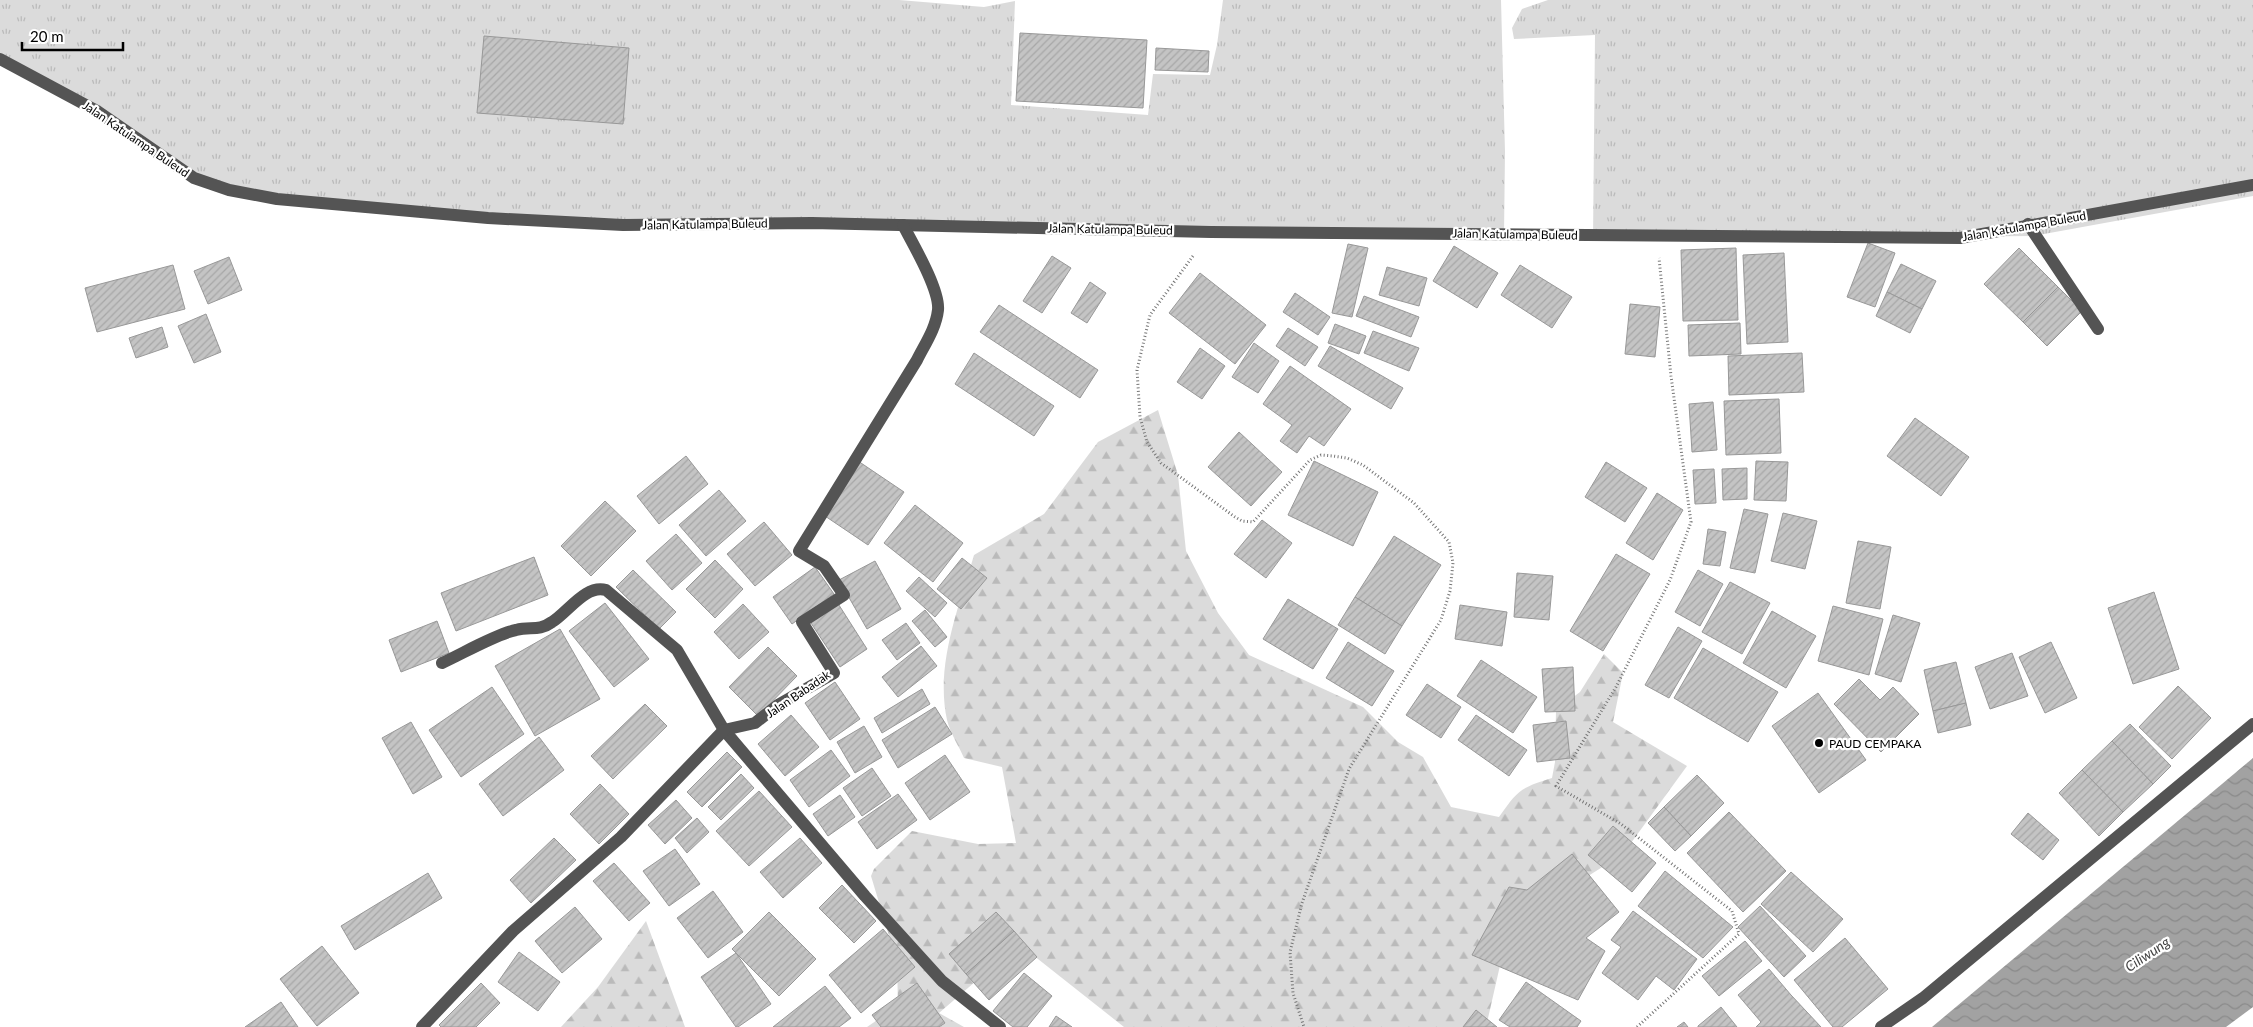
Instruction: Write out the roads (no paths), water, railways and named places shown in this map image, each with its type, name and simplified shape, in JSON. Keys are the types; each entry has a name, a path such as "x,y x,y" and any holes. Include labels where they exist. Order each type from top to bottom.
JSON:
{"street":[{"name":"Jalan Katulampa Buleud","path":"0,59 97,111 194,178 229,190 277,199 472,217 618,225 812,223 1211,232 1960,238 2028,224 2253,185"},
{"path":"2028,224 2098,329"},
{"name":"Jalan Babadak","path":"724,730 755,723 778,705 834,673 802,622 844,595 824,566 799,551 917,360 933,328 938,309 935,294 903,225"},
{"path":"442,663 516,630 542,629 590,592 599,588 606,590 677,650 724,730 865,896 942,981 1000,1027"},
{"path":"1881,1027 1923,998 2253,724"},
{"path":"422,1027 513,930 621,837 724,730"}],"water":[{"name":"Ciliwung","path":"2253,758 2253,1007 2226,1027 1932,1027"}],"place":[{"name":"PAUD CEMPAKA","path":"1819,743"}]}
